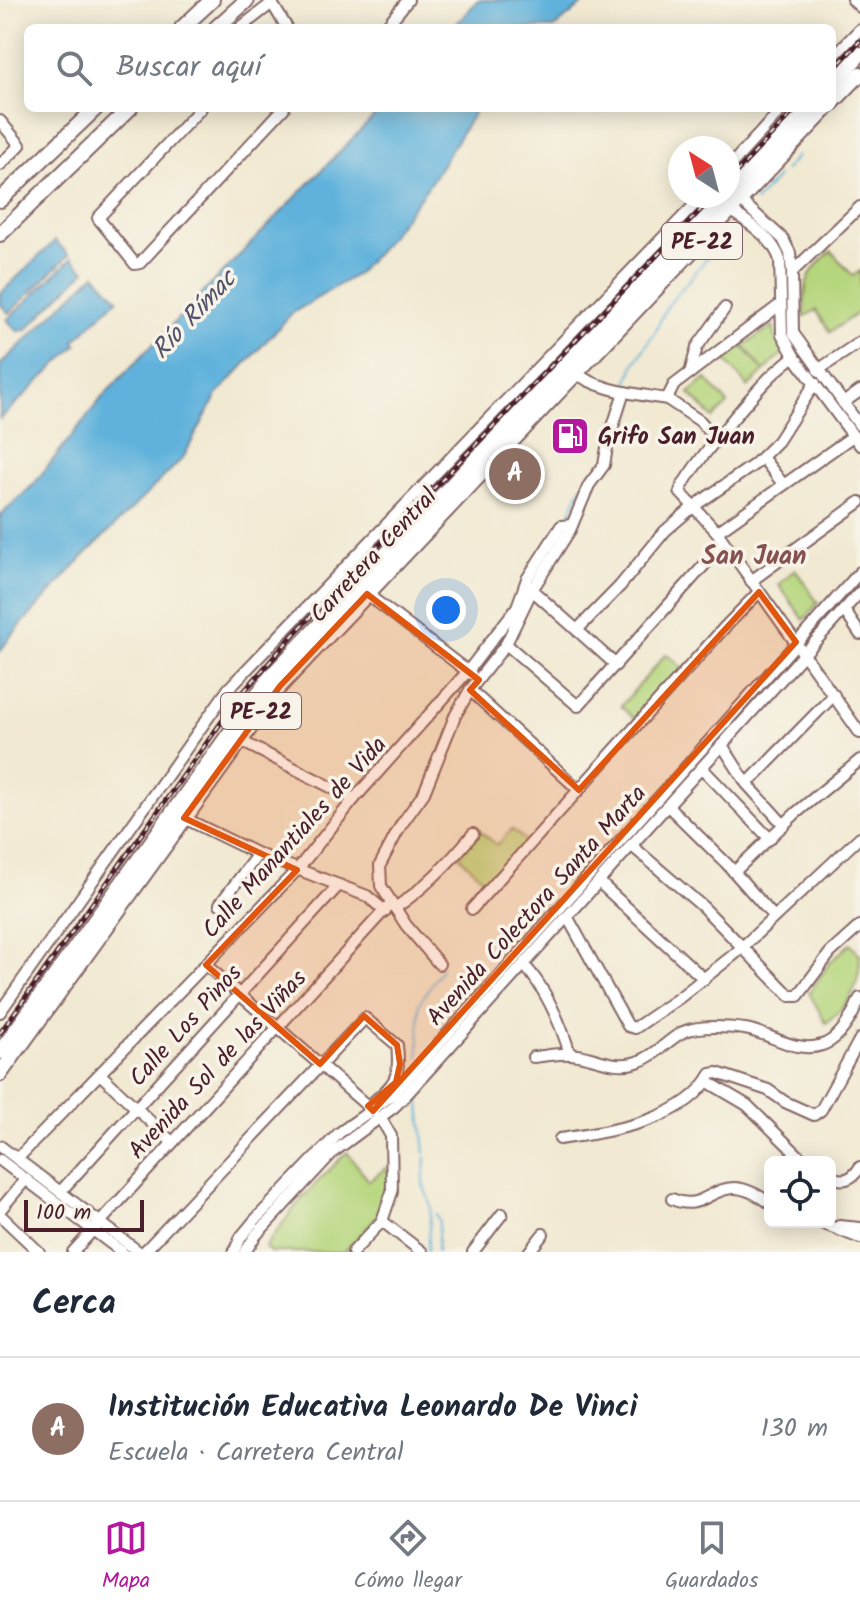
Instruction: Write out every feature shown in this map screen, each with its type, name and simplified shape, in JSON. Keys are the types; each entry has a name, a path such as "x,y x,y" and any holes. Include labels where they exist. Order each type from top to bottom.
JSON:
{"highway":[{"path":"186,24 212,0"},
{"path":"220,24 247,0"},
{"path":"840,82 860,54"},
{"path":"840,82 860,74"},
{"path":"0,200 92,112"},
{"path":"0,234 126,112"},
{"name":"Carretera Central","path":"740,189 806,112"},
{"name":"Carretera Central","path":"740,191 823,112"},
{"name":"Carretera Central","path":"0,1074 280,686 723,208"},
{"name":"Carretera Central","path":"0,1052 271,676 504,429 571,369"}],"street":[{"path":"388,24 408,0"},
{"path":"853,0 860,7"},
{"path":"245,24 271,1 285,24"},
{"path":"836,54 860,29"},
{"path":"197,112 98,218 135,264 140,263 280,112"},
{"path":"269,112 275,117"},
{"path":"740,155 779,112"},
{"path":"0,121 20,145 0,165"},
{"path":"740,207 783,239 790,253 793,333 843,403 858,436"},
{"path":"792,272 860,207"},
{"path":"0,1012 229,688 691,208"},
{"path":"739,208 777,250 780,260 782,334 794,356 858,436"},
{"path":"667,399 674,385 781,304"},
{"path":"690,373 697,347 725,308"},
{"path":"818,370 860,342"},
{"path":"794,356 770,377 717,440 681,484 680,492 717,532 860,733"},
{"path":"571,369 624,392 667,399 700,421 717,440"},
{"path":"577,630 620,586 665,531 762,457 778,441 815,383"},
{"path":"843,403 860,391"},
{"path":"439,964 390,907 381,886 380,865 401,825 424,793 442,745 470,690 506,644 532,590 572,525 589,485 604,465 624,392"},
{"path":"491,416 504,429"},
{"path":"717,532 783,484 858,436"},
{"path":"762,457 783,484"},
{"path":"428,483 442,495"},
{"path":"751,581 860,502"},
{"name":"Calle Manantiales de Vida","path":"17,1159 297,870 354,799 468,671 517,607 527,579 561,526 572,525"},
{"path":"506,644 578,706 724,543"},
{"name":"Avenida Colectora Santa Marta","path":"249,1250 333,1152 394,1094 431,1053 860,572"},
{"path":"532,590 616,665"},
{"path":"472,909 759,592"},
{"name":"Avenida Colectora Santa Marta","path":"234,1252 255,1220 339,1133 406,1095 860,592"},
{"path":"367,594 479,680"},
{"path":"844,610 860,634"},
{"path":"470,690 579,790"},
{"path":"747,784 834,695"},
{"path":"239,740 354,799"},
{"path":"722,745 747,784 784,825"},
{"path":"734,872 860,760"},
{"path":"702,768 770,839"},
{"path":"667,805 774,917"},
{"path":"184,818 258,854 390,907"},
{"name":"Avenida Sol de las Viñas","path":"73,1252 390,907 434,877 473,834"},
{"path":"568,918 628,1026 641,1026 742,947 860,837"},
{"path":"631,845 703,907 794,997 798,996 830,953 860,926"},
{"path":"220,904 258,854"},
{"path":"599,882 704,979"},
{"name":"Calle Los Pinos","path":"61,1191 339,885"},
{"path":"206,965 374,1111 391,1136 392,1192 382,1221 353,1252"},
{"path":"524,965 558,1023 570,1054"},
{"path":"533,1057 570,1054 619,1065 637,1062 664,1048 682,1033 722,1028 747,1029 794,1045 823,1045 838,1035 860,998"},
{"path":"0,1160 97,1226 142,1252 362,1018 367,1018 397,1045 400,1064 396,1082 374,1111"},
{"path":"560,1139 643,1123 690,1098 708,1082 711,1074 717,1073 768,1090 785,1102 814,1115 821,1110 860,1039"},
{"path":"100,1074 172,1142"},
{"path":"708,1082 747,1105 799,1156"},
{"path":"0,1146 61,1191 122,1252"},
{"path":"836,1179 843,1181 850,1178 860,1167"},
{"path":"26,1179 0,1212 39,1252"},
{"path":"672,1199 695,1203 735,1188 755,1193 764,1199"},
{"path":"473,1252 502,1214"},
{"path":"382,1221 422,1252"},
{"path":"836,1225 860,1228"},
{"path":"835,1228 860,1238"},
{"path":"529,1252 543,1234"}],"highlighted area":[{"path":"759,592 796,642 373,1111 368,1106 396,1082 400,1064 397,1045 364,1016 320,1064 206,965 297,870 184,818 280,686 367,594 479,680 470,690 579,790"}],"green space":[{"path":"831,251 853,276 860,271 860,311 830,332 816,310 804,317 808,280"},
{"path":"773,326 775,337 786,350 748,387 725,360 742,346 763,370 744,345"},
{"path":"706,379 728,404 713,418 689,393"},
{"path":"795,569 818,603 804,620 779,585"},
{"path":"666,654 683,668 636,721 621,706"},
{"path":"512,829 527,842 489,885 459,856 480,831 497,845"},
{"path":"850,944 860,955 856,985 848,1001 826,1023 809,993 831,961"},
{"path":"347,1152 369,1181 386,1168 393,1175 386,1199 376,1217 344,1252 270,1252 265,1247 302,1198"}],"water":[{"path":"478,0 588,0 559,24 457,24"},
{"name":"Río Rímac","path":"378,112 474,112 427,188 380,249 357,274 291,314 217,395 183,458 83,557 0,652 0,516 33,485 105,394"},
{"path":"55,241 69,255 9,313 0,304 0,294"},
{"path":"72,258 85,271 25,331 19,332 7,320"},
{"path":"95,274 118,299 74,341 77,345 0,419 0,365"}],"waterway":[{"path":"784,171 797,156"},
{"path":"755,202 778,177"},
{"path":"627,383 666,308 737,221"},
{"path":"568,520 579,491 594,470"},
{"path":"493,653 508,627"},
{"path":"419,1058 419,1004 442,968"},
{"path":"419,1095 425,1153"},
{"path":"425,1171 426,1157"},
{"path":"424,1173 423,1184 431,1206 427,1252"},
{"path":"436,1214 439,1221 437,1252"}],"railway":[{"path":"836,67 860,41"},
{"path":"740,168 793,112"},
{"path":"0,1033 240,696 294,634 702,208"}],"place":[{"name":"Grifo San Juan","path":"570,436"},
{"name":"Institución Educativa Leonardo De Vinci","path":"515,474"}],"district":[{"name":"San Juan","path":"754,555"}]}
